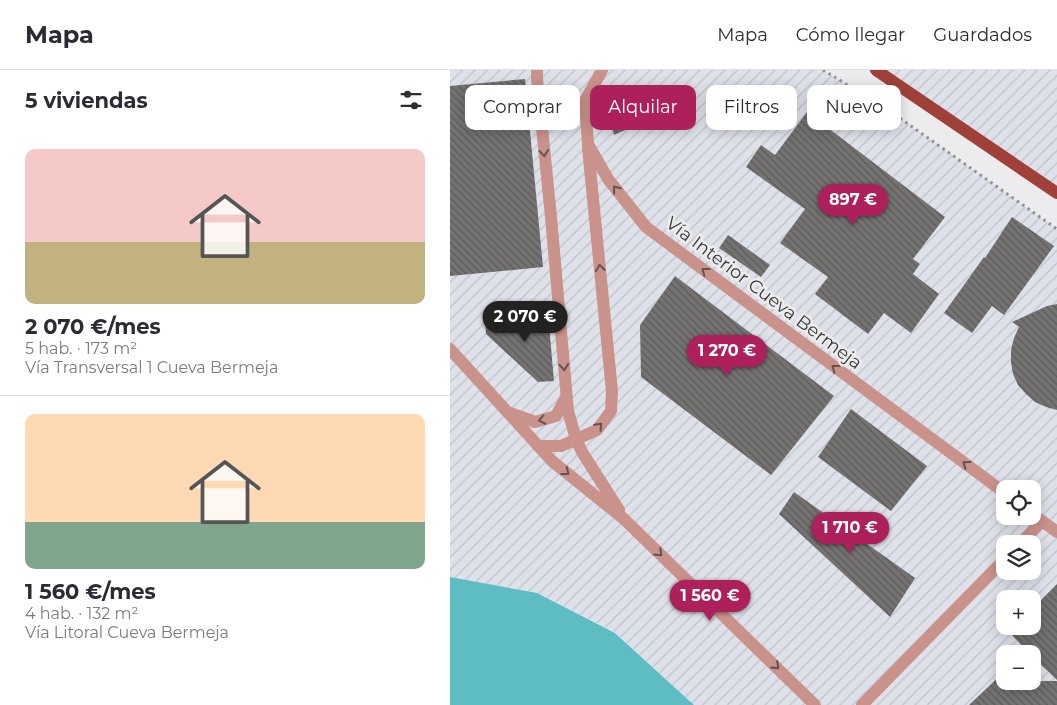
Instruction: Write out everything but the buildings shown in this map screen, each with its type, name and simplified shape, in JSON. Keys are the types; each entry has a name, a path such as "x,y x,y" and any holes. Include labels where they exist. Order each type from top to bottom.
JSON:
{"main road":[{"path":"876,70 1057,192"}],"street":[{"path":"526,70 537,74 568,411 582,452 624,519"},
{"name":"Vía Interior Cueva Bermeja","path":"602,70 585,101 588,144 608,179 646,227 996,486"},
{"path":"538,446 561,446 597,430 610,411 612,390 588,144"},
{"path":"450,349 552,461 624,519 815,705"},
{"path":"508,412 535,422 556,416 566,398"},
{"path":"1041,520 1057,532"},
{"path":"862,705 996,568"}],"path":[{"path":"823,70 884,107 1057,229"}],"shaded area":[{"path":"450,70 823,70 848,85 807,85 807,130 901,130 901,119 1057,229 1057,705 694,705 615,632 537,593 450,577"},
{"path":"876,70 1057,70 1057,193 901,87 901,85 898,85"}],"water":[{"path":"450,577 537,593 615,633 694,705 450,705"}]}
